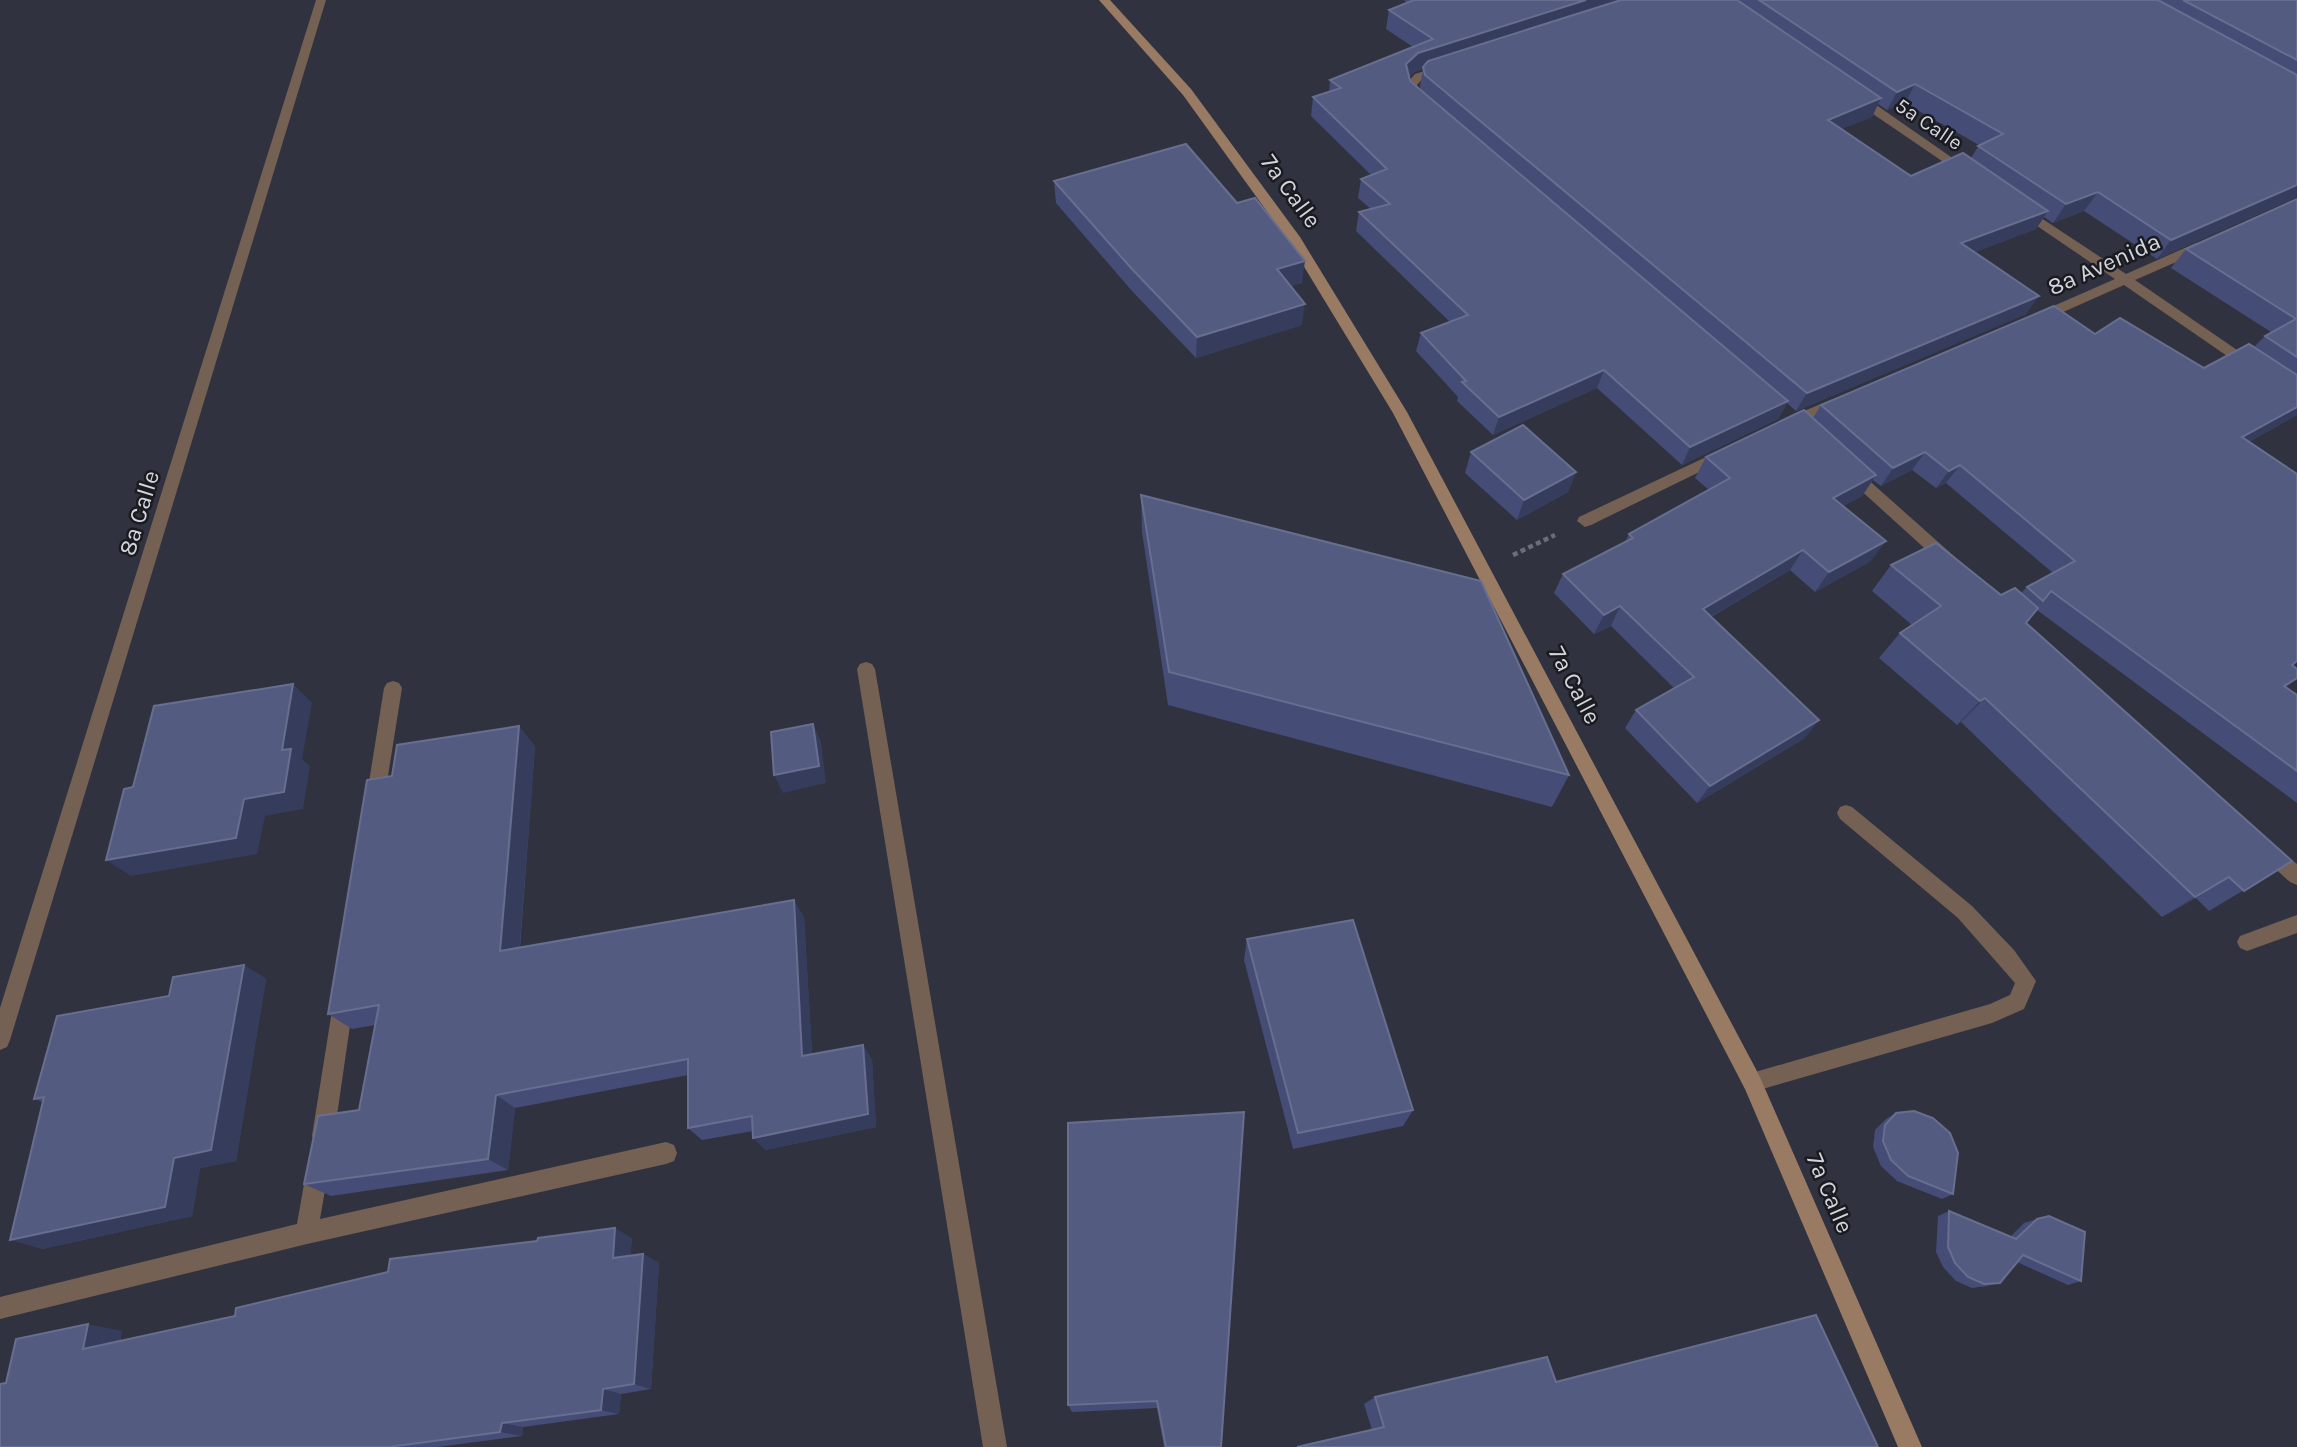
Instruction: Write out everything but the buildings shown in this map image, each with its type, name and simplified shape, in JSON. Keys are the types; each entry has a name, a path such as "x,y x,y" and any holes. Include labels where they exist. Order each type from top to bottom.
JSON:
{"street":[{"name":"8a Calle","path":"0,1040 321,0"},
{"name":"7a Calle","path":"1104,0 1187,92 1295,240 1400,412 1752,1082 1910,1447"},
{"path":"1434,114 1413,96 1411,85 1419,76 1459,63"},
{"name":"5a Calle","path":"1850,93 1976,179"},
{"path":"2011,202 2263,375"},
{"name":"8a Avenida","path":"2024,324 2211,242"},
{"path":"1769,433 1858,394"},
{"path":"1584,521 1732,450"},
{"path":"1835,458 1958,569"},
{"path":"866,669 995,1447"},
{"path":"371,824 393,688"},
{"path":"1752,1082 1992,1013 2017,1002 2026,981 2005,952 1980,926 1846,813"},
{"path":"2256,839 2297,876"},
{"path":"2247,942 2297,924"},
{"path":"307,1233 348,974"},
{"path":"0,1308 307,1233 666,1153"}],"path":[{"path":"1485,570 1584,521"}]}
